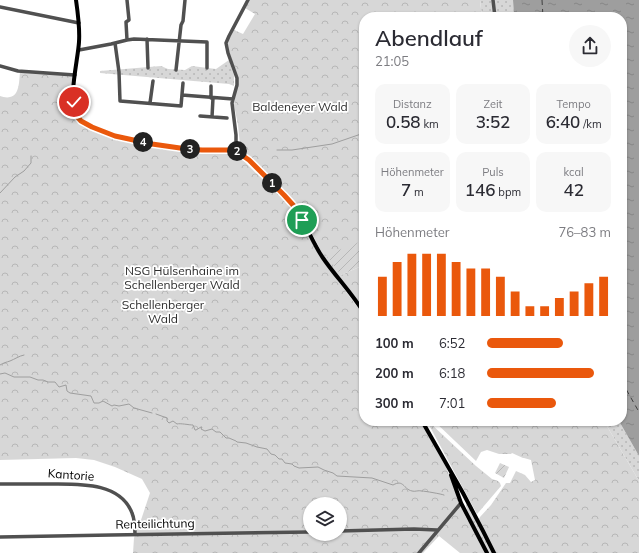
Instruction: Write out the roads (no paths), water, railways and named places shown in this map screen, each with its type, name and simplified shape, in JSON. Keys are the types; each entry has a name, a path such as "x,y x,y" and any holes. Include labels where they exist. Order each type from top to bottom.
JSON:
{"main road":[{"path":"76,0 80,38 73,95 74,110 79,119 84,123 115,136 152,144 202,150 236,151 254,164 294,206 322,257 359,306"},
{"path":"425,426 448,464 484,531 494,553"},
{"path":"448,464 461,502 487,553"},
{"path":"461,502 467,499"}],"street":[{"path":"127,0 129,20 126,22 127,40"},
{"path":"176,70 181,25 183,21 184,0"},
{"path":"236,151 236,135 232,108 237,78 226,43 248,0"},
{"path":"493,0 494,12"},
{"path":"0,7 79,23"},
{"path":"79,50 127,40 207,42 207,68"},
{"path":"147,40 148,68"},
{"path":"115,43 120,101 181,106 182,83"},
{"path":"0,66 18,71 75,75"},
{"path":"150,103 153,81"},
{"path":"211,86 212,117"},
{"path":"182,95 233,99"},
{"path":"200,116 227,118"},
{"name":"Kantorie","path":"0,484 80,485 110,490 121,497 130,508 134,518 135,535"},
{"path":"419,553 461,502"},
{"path":"347,531 400,529 437,530"},
{"name":"Renteilichtung","path":"0,537 303,532"}],"water":[{"path":"513,0 639,0 639,456 622,426 627,426 627,12 514,12"}],"waterway":[{"path":"277,150 292,150 332,144 359,135"},
{"path":"0,193 31,163 31,156"},
{"path":"0,365 24,355"},
{"path":"0,374 5,373 14,377 30,377 38,380 55,382 59,387 66,385 67,391 70,393 91,396 94,403 103,401 112,406 129,404 134,408 152,413"},
{"path":"156,414 167,418 169,423 173,421 177,424 193,425 195,430 201,427 201,429 205,431 212,429 216,432 220,432 226,438 267,449 271,454 275,455 279,459 282,459 285,463 292,464 299,468 318,467 337,476 372,478 393,485 399,483 412,491 444,495"}],"park label":[{"name":"Baldeneyer Wald","path":"300,107"},
{"name":"NSG Hülsenhaine im Schellenberger Wald","path":"182,278"},
{"name":"Schellenberger Wald","path":"163,312"}]}
